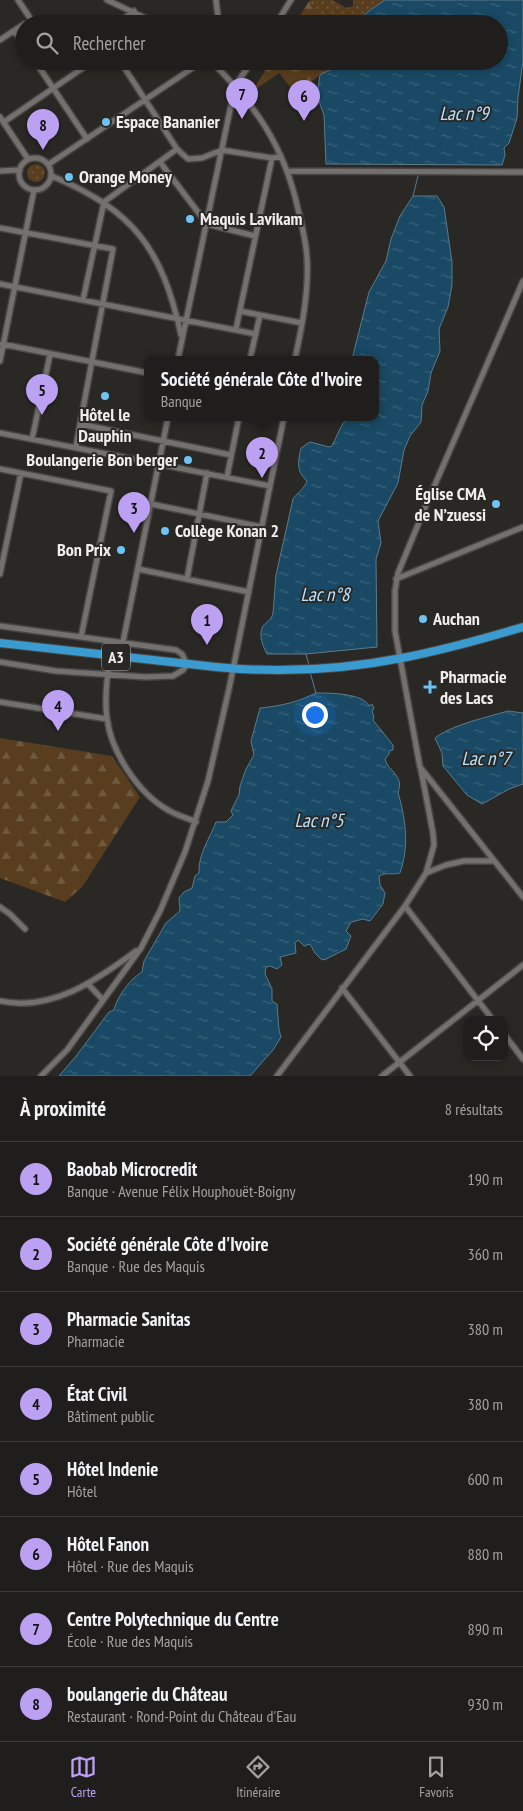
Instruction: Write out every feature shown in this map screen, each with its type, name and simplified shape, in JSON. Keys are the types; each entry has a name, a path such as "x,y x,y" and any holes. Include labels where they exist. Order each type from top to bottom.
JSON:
{"highway":[{"name":"A3","path":"0,644 233,669 295,670 400,659 523,627"}],"street":[{"path":"18,0 28,15"},
{"path":"107,0 141,15"},
{"path":"216,0 218,15"},
{"path":"282,15 291,0"},
{"path":"129,15 134,11"},
{"path":"0,40 14,30"},
{"path":"40,70 87,139"},
{"path":"4,122 80,70"},
{"path":"126,70 177,149 188,158 195,159 222,150 272,158 281,156"},
{"path":"48,164 190,70"},
{"path":"220,70 256,113 281,156 288,171 302,222 307,257 302,323 296,356"},
{"path":"179,356 235,86 246,70"},
{"path":"0,117 28,159"},
{"path":"83,300 104,202 177,149"},
{"path":"39,158 48,164 52,176 46,187 34,190 20,181 20,170 28,159 39,158"},
{"path":"236,329 272,158"},
{"path":"160,162 207,224 255,236"},
{"path":"0,171 20,170"},
{"path":"288,171 523,172"},
{"path":"52,176 78,187 104,202 134,229 163,272 178,318 182,338"},
{"path":"0,362 24,232 34,190"},
{"path":"0,228 113,248 76,446"},
{"path":"277,1076 405,906 426,873 434,845 433,833 395,631 396,580 427,503 523,281"},
{"path":"0,284 256,334"},
{"path":"240,311 302,323"},
{"path":"251,356 260,315"},
{"path":"2,344 144,373"},
{"path":"32,439 50,354"},
{"path":"124,642 167,421"},
{"path":"227,477 238,421"},
{"path":"40,1076 67,1050 141,948 174,880 196,822 199,805 208,781 233,669 283,421"},
{"path":"80,424 231,455"},
{"path":"0,433 76,446 270,486"},
{"path":"0,469 111,491 81,637"},
{"path":"0,574 21,473"},
{"path":"186,579 207,473"},
{"path":"150,504 262,527"},
{"path":"396,580 523,527"},
{"path":"138,569 249,592"},
{"path":"0,626 176,650 182,654 188,664 178,674 167,677 56,671 0,662"},
{"path":"110,656 106,700 107,719 117,750 138,784 157,803 196,822"},
{"path":"0,702 107,719"},
{"path":"420,767 523,897"},
{"path":"426,873 446,865 464,861 494,861"},
{"path":"0,906 25,930"},
{"path":"405,906 490,1016"},
{"path":"0,1001 22,1003 58,997 88,984 141,948"},
{"path":"382,1076 523,966"},
{"path":"88,984 103,1000"},
{"path":"342,988 410,1076"},
{"path":"508,1039 523,1059"}],"green space":[{"path":"310,0 333,0 346,8 353,6 353,0 385,0 365,15 320,15 321,12 310,6"},
{"path":"309,1 311,3 310,6 321,12 322,15 300,15"},
{"path":"265,70 311,70 320,75 295,93 279,73 252,92"},
{"path":"311,70 330,70 320,75"},
{"path":"36,164 42,167 45,173 42,179 36,182 30,179 27,173 30,167"},
{"path":"0,738 112,756 140,797 82,887 65,902 0,878"}],"water":[{"name":"Lac n°9","path":"385,0 523,0 523,61 517,118 509,143 504,148 505,155 502,165 326,164 324,115 317,96 320,75 330,70 508,70 508,15 365,15"},
{"name":"Lac n°8","path":"413,196 437,196 444,207 452,262 452,285 448,307 439,329 440,351 431,373 428,391 422,405 421,422 410,436 404,450 398,483 378,521 381,543 376,559 377,647 306,654 267,654 261,633 263,626 273,613 276,575 293,499 307,481 299,470 301,448 310,442 329,447 332,446 340,428 346,421 379,421 379,356 353,356 369,292 386,261 391,239 400,216"},
{"name":"Lac n°5","path":"316,693 353,696 360,698 369,706 372,704 374,708 372,711 373,720 393,745 393,750 389,751 385,759 396,775 400,785 399,794 405,825 405,854 400,873 379,876 380,885 385,893 383,904 370,921 363,919 351,922 346,931 351,936 346,949 322,960 310,944 304,946 298,940 295,943 296,953 280,957 282,965 277,969 270,966 266,967 265,974 272,989 272,1001 277,1004 281,1037 273,1050 250,1076 59,1076 109,1012 114,1010 121,994 137,975 142,972 144,961 166,923 180,911 179,898 184,892 192,888 195,876 199,873 202,853 216,822 226,822 233,815 231,811 239,795 246,769 254,755 251,741 260,708 289,703"},
{"name":"Lac n°7","path":"508,711 523,713 523,784 509,789 482,804 467,795 443,766 442,753 435,738 460,725"}],"waterway":[{"path":"413,196 419,172"},
{"path":"306,654 309,665"},
{"path":"310,672 316,693"}],"place":[{"name":"Centre Polytechnique du Centre","path":"242,119"},
{"name":"Hôtel Fanon","path":"304,121"},
{"name":"Espace Bananier","path":"106,122"},
{"name":"boulangerie du Château","path":"43,150"},
{"name":"Orange Money","path":"69,177"},
{"name":"Maquis Lavikam","path":"190,219"},
{"name":"Hôtel le Dauphin","path":"105,396"},
{"name":"Hôtel Indenie","path":"42,415"},
{"name":"Boulangerie Bon berger","path":"188,460"},
{"name":"Société générale Côte d'Ivoire","path":"262,478"},
{"name":"Église CMA de N’zuessi","path":"496,504"},
{"name":"Collège Konan 2","path":"165,531"},
{"name":"Pharmacie Sanitas","path":"134,533"},
{"name":"Bon Prix","path":"121,550"},
{"name":"Auchan","path":"423,619"},
{"name":"Baobab Microcredit","path":"207,645"},
{"name":"Pharmacie des Lacs","path":"430,687"},
{"name":"État Civil","path":"58,731"}]}
